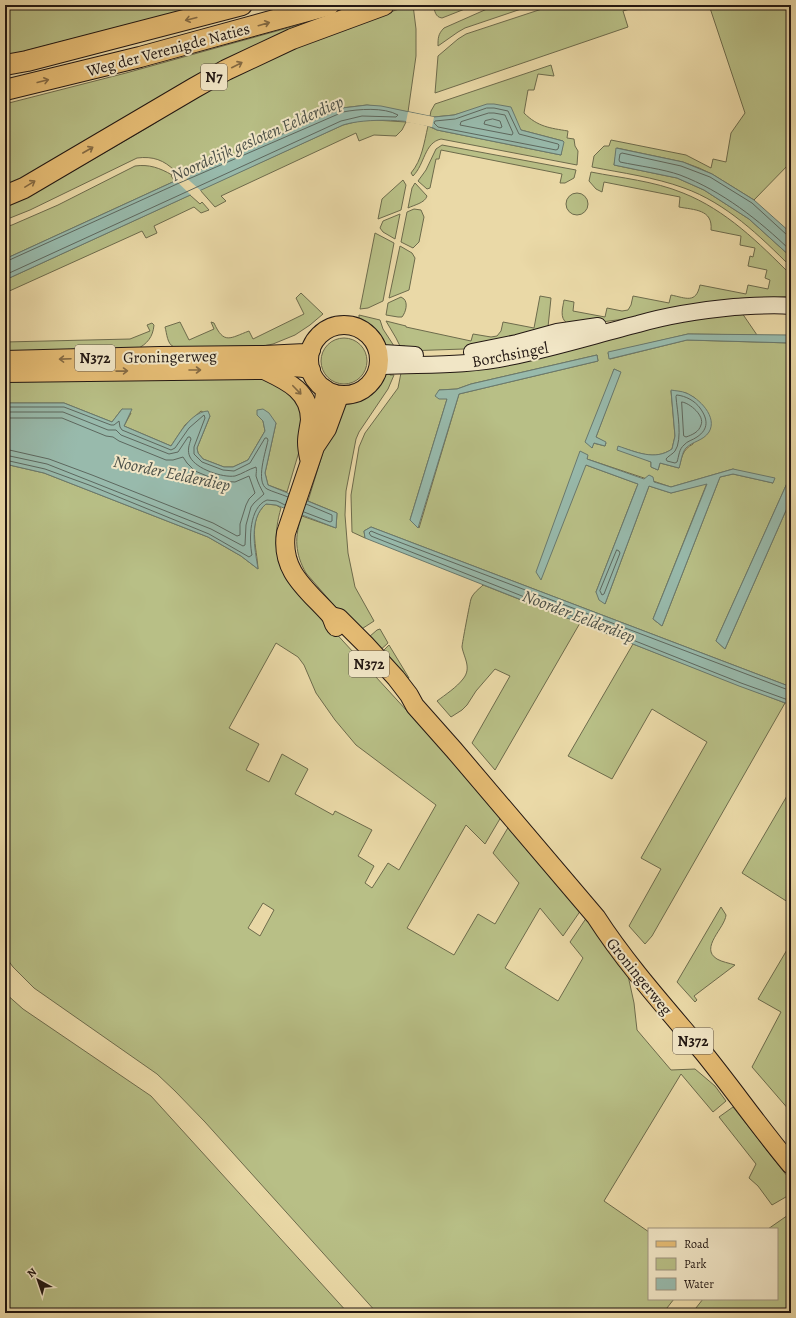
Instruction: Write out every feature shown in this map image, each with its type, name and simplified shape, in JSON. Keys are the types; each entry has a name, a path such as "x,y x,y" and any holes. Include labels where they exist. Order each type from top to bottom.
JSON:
{"highway":[{"name":"Weg der Verenigde Naties","path":"5,65 27,61 242,5"},
{"name":"Weg der Verenigde Naties","path":"5,90 140,56 329,5"},
{"name":"N7","path":"5,196 24,188 194,88 259,54 292,39 384,5"}],"main road":[{"name":"Borchsingel","path":"775,305 791,301"},
{"name":"Borchsingel","path":"378,359 383,366 469,363 509,358 597,336 640,323 688,313 720,308 775,305 791,306"},
{"path":"344,326 364,331 372,340 378,359 374,378 366,387 353,394 333,392 316,381 311,370 309,359 311,350 316,340 332,328 344,326"},
{"name":"Groningerweg","path":"5,360 264,355 305,353 311,350"},
{"name":"Groningerweg","path":"5,373 264,370 283,368 311,370"},
{"name":"N372","path":"264,370 287,381 303,396 310,418 307,443 312,455"},
{"name":"Groningerweg","path":"333,392 325,395 316,425 312,455 285,540 285,552 288,563 296,576 331,616 339,618 376,656 406,691 415,706 596,917 662,985 713,1046 791,1146"},
{"name":"Groningerweg","path":"596,917 609,938 640,978 704,1053 791,1165"}],"green space":[{"path":"5,5 204,5 5,56"},
{"path":"413,5 416,29 416,56 408,112 367,105 342,108 185,177 167,164 153,158 137,158 30,210 5,220 5,202 66,175 152,125 190,100 235,76 289,50 340,29"},
{"path":"433,5 475,5 442,18 437,15"},
{"path":"496,5 533,5 465,28 438,46 439,36 444,28"},
{"path":"554,5 643,5 623,11 628,27 435,93 438,56 458,39 466,34"},
{"path":"709,5 791,5 791,162 754,200 712,174 683,162 617,148 614,165 677,178 704,190 749,219 791,257 791,267 755,232 728,211 699,194 661,181 592,167 594,156 604,146 609,146 611,140 686,155 711,168 713,159 726,162 731,133 745,113"},
{"path":"327,17 5,188 5,104 126,73"},
{"path":"551,65 554,76 538,74 534,90 528,90 524,113 539,124 550,128 568,131 567,138 574,139 575,146 578,151 577,165 441,139 435,141 431,145 413,176 411,173 418,163 428,126 437,130 561,155 563,141 521,130 469,111 454,115 430,116 435,104"},
{"path":"363,120 406,122 402,130 396,136 374,135 359,141 356,133 221,196 226,201 215,207 200,190 343,125"},
{"path":"442,145 576,170 574,178 565,183 560,183 562,174 441,150 439,159 436,159 430,188 427,189 418,181 426,170 436,149"},
{"path":"135,166 150,166 159,169 172,175 171,176 175,181 5,259 5,227 58,205"},
{"path":"591,172 637,180 672,189 714,208 754,239 791,275 791,296 745,301 605,322 576,325 567,323 562,315 564,300 574,302 573,311 605,317 607,308 622,311 628,310 633,296 669,303 671,295 686,298 693,297 696,295 700,285 746,294 748,285 768,289 770,280 765,278 767,270 748,266 750,256 753,257 755,248 740,245 741,236 711,230 711,223 706,214 696,210 679,207 680,197 604,182 602,192 596,189 589,181"},
{"path":"403,180 406,185 401,210 378,219 382,199"},
{"path":"415,183 427,196 422,202 408,208 412,188"},
{"path":"577,193 581,194 587,200 587,208 581,214 577,215 573,214 567,208 566,204 567,200 573,194"},
{"path":"190,195 200,204 202,202 209,210 201,213 194,207 154,226 157,233 146,238 142,231 5,293 5,280"},
{"path":"414,209 421,210 424,217 419,242 413,248 401,242 407,212"},
{"path":"400,214 395,239 383,232 380,228 383,221"},
{"path":"375,233 394,243 383,301 368,308 360,309"},
{"path":"400,246 412,253 415,258 409,290 389,298"},
{"path":"301,293 323,314 295,335 273,344 263,346 174,347 170,344 165,327 180,322 189,340 214,329 211,322 214,323 221,335 224,337 228,338 249,331 253,339 304,314 296,298"},
{"path":"540,296 551,298 548,327 483,347 405,351 405,346 400,346 386,321 406,327 471,341 473,334 491,337 497,336 501,331 503,322 534,328"},
{"path":"401,297 404,299 406,305 402,317 386,315 388,303"},
{"path":"742,313 757,335 688,334 608,353 610,359 687,340 791,343 791,483 788,481 716,641 725,649 791,499 791,687 371,527 364,531 365,538 352,532 351,495 359,447 365,433 398,388 401,373 667,323","holes":["597,355 598,361 459,394 419,528 410,520 447,399 439,390 457,389 471,384","614,369 620,372 596,437 606,443 605,446 593,443","671,391 686,393 695,398 693,444 685,451 679,468 660,463 658,470 651,467 651,462 618,447 645,454 658,455 672,449 675,436","587,455 587,459 671,487 733,469 773,483 733,474 720,477 662,626 653,619 707,483 671,493 649,486 605,604 596,592 638,484 586,465"]},
{"path":"359,315 380,320 383,329 394,346 389,350 382,345 372,333 360,323"},
{"path":"152,323 154,325 151,337 144,345 137,349 5,351 5,342 130,339 150,331 147,325"},
{"path":"339,338 349,338 357,342 363,348 367,356 367,366 363,374 357,380 349,384 339,384 331,380 325,374 321,366 321,356 325,348 331,342"},
{"path":"389,371 390,375 394,375 388,389 359,432 356,439 346,491 345,515 348,553 355,587 374,621 357,632 306,573 302,566 298,552 297,538 299,523 302,516 336,528 337,513 308,501 330,429 348,400 362,395 374,387"},
{"path":"272,378 302,405 301,445 287,492 268,485 265,473 276,423 263,421 265,431 248,460 233,467 224,467 203,459 198,453 197,448 210,416 201,411 185,425 171,446 124,426 131,413 122,409 112,422 64,403 5,403 5,382"},
{"path":"5,464 44,473 208,537 241,556 258,569 254,535 257,518 260,511 266,504 276,505 281,508 276,536 277,555 283,573 288,581 463,772 501,817 485,844 466,825 407,928 454,955 478,914 495,924 519,883 493,853 509,826 581,910 563,936 540,908 505,968 558,1001 583,958 570,942 587,917 627,971 634,1003 637,1030 671,1070 695,1069 715,1086 726,1101 713,1112 681,1074 604,1201 648,1231 648,1300 673,1300 663,1313 377,1313 205,1122 175,1091 157,1074 34,988 13,967 5,956","holes":["276,643 298,657 304,665 316,693 335,720 356,745 436,805 399,870 388,863 372,888 365,883 374,866 358,856 372,830 335,811 333,815 295,794 308,769 282,754 269,782 246,770 259,744 229,728","263,903 274,910 260,936 248,928"]},
{"path":"483,585 580,623 495,770 472,743 510,676 495,669 476,691 467,705 451,717 437,701 458,685 466,675 467,663 462,647 470,602 475,593"},
{"path":"380,629 388,643 377,653 369,637"},
{"path":"633,644 785,703 652,936 645,944 629,926 661,869 641,858 707,742 652,709 612,779 568,756"},
{"path":"389,645 409,678 401,681 379,655"},
{"path":"791,789 791,904 742,873"},
{"path":"721,907 726,915 725,920 714,938 711,949 712,954 723,962 735,965 694,996 697,1000 695,1002 677,982"},
{"path":"791,943 790,1111 752,1067 781,1012 758,999"},
{"path":"5,993 23,1009 151,1096 348,1313 5,1313"},
{"path":"733,1107 791,1181 791,1194 772,1205 758,1186 749,1178 756,1164 719,1117"},
{"path":"791,1213 791,1313 692,1313 702,1300 778,1300 778,1228 769,1228"}],"water":[{"path":"487,104 511,107 521,130 563,141 561,155 437,130 417,123 404,121 377,120 343,125 5,280 5,259 175,181 342,108 367,105 381,106 434,117 454,115"},
{"path":"616,148 683,162 712,174 754,200 791,233 791,257 749,219 704,190 677,178 614,165"},
{"path":"688,334 791,335 791,343 687,340 609,359 608,352"},
{"path":"597,355 598,361 459,394 418,528 410,520 447,399 439,399 435,396 439,390 457,389 471,384"},
{"path":"614,369 621,372 596,437 606,442 605,446 594,443 592,448 585,442"},
{"path":"671,390 681,391 696,399 709,414 711,426 707,435 685,450 679,468 660,463 658,470 651,467 651,462 617,450 618,446 639,453 652,455 666,453 672,449 675,436"},
{"name":"Noorder Eelderdiep","path":"5,403 64,403 112,422 122,409 132,409 124,426 171,446 182,429 191,419 202,412 208,411 210,416 197,448 198,453 203,459 224,467 233,467 248,460 265,431 263,421 257,415 257,410 263,409 269,413 276,423 265,473 268,485 337,513 336,528 276,505 266,504 260,510 255,526 254,544 258,569 241,556 208,537 44,473 5,464"},
{"path":"580,451 588,455 587,459 644,479 649,475 653,477 654,482 671,487 733,469 775,478 773,483 733,474 720,477 662,626 653,619 707,484 671,493 649,486 605,604 599,600 596,592 638,484 586,465 541,580 536,572"},
{"path":"788,481 791,483 791,499 725,649 716,641"},
{"name":"Noorder Eelderdiep","path":"371,527 791,687 791,705 739,686 365,538 364,531"}],"pier":[{"path":"408,112 434,117 432,127 406,122"},
{"path":"183,175 201,192 192,196 174,179"}],"water label":[{"name":"Noordelijk gesloten Eelderdiep","path":"257,138"}]}
